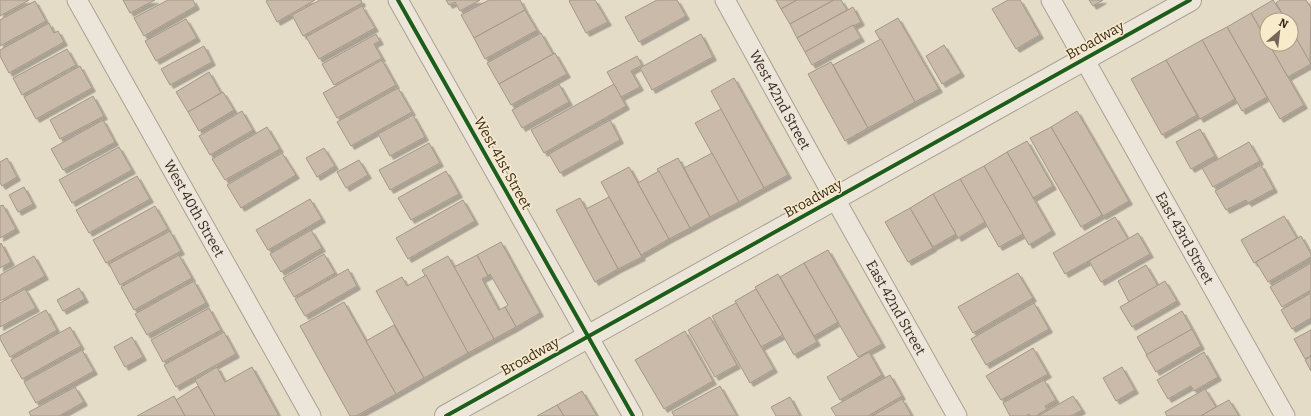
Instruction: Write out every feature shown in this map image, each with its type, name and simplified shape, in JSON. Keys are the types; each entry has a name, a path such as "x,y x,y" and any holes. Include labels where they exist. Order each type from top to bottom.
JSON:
{"street":[{"name":"West 40th Street","path":"77,0 311,416"},
{"name":"West 41st Street","path":"398,0 633,416"},
{"name":"West 42nd Street","path":"725,0 835,199"},
{"name":"East 43rd Street","path":"1051,0 1285,416"},
{"name":"Broadway","path":"446,416 1190,0"},
{"name":"East 42nd Street","path":"835,199 958,416"}],"building":[{"path":"0,0 29,0 0,16"},
{"path":"123,0 155,0 130,13"},
{"path":"168,0 193,0 196,6 144,36 134,18"},
{"path":"315,0 277,22 266,1"},
{"path":"320,0 361,0 362,3 303,36 292,15"},
{"path":"446,0 480,0 460,11 455,2 449,5"},
{"path":"489,0 520,0 525,10 474,38 461,15"},
{"path":"595,0 608,22 586,33 569,1"},
{"path":"657,0 677,0 686,16 639,42 625,17"},
{"path":"776,0 797,0 781,9"},
{"path":"797,0 834,0 790,24 781,9"},
{"path":"834,0 841,0 847,10 797,38 790,24"},
{"path":"1008,0 1020,0 1040,35 1016,49 992,9"},
{"path":"1089,0 1103,0 1093,6"},
{"path":"1273,0 1281,12 1259,12 1259,27 1251,13"},
{"path":"1280,0 1306,0 1311,8 1310,63 1299,43 1299,12 1281,12 1276,3"},
{"path":"35,1 46,21 0,46 0,20"},
{"path":"362,6 375,28 319,59 306,37"},
{"path":"853,7 861,22 805,52 797,38"},
{"path":"525,10 537,30 485,59 474,38"},
{"path":"1251,13 1259,27 1259,52 1274,52 1304,105 1280,119 1227,27"},
{"path":"898,18 939,89 915,102 875,31"},
{"path":"186,19 197,38 156,61 145,41"},
{"path":"49,23 54,33 58,31 64,42 9,73 0,56 0,50"},
{"path":"853,25 861,38 812,65 805,52"},
{"path":"1227,27 1267,97 1242,111 1202,40"},
{"path":"541,33 553,54 499,84 487,63"},
{"path":"376,34 380,41 374,44 382,58 334,85 322,64"},
{"path":"701,34 713,57 652,90 640,68"},
{"path":"881,39 915,102 868,128 833,65"},
{"path":"1202,40 1235,99 1200,119 1166,60"},
{"path":"1299,43 1311,64 1288,77 1274,52 1299,52"},
{"path":"944,45 961,73 942,84 926,56"},
{"path":"204,46 212,62 170,85 161,69"},
{"path":"67,49 76,65 22,95 13,78"},
{"path":"555,53 567,74 511,105 499,84"},
{"path":"637,56 642,65 631,71 640,87 621,97 607,72"},
{"path":"382,60 396,85 337,118 323,93"},
{"path":"1166,60 1197,115 1162,135 1131,79"},
{"path":"831,62 868,128 845,141 808,74"},
{"path":"80,66 92,88 36,119 24,97"},
{"path":"209,72 221,93 188,112 176,92"},
{"path":"734,78 788,175 764,188 711,91"},
{"path":"559,84 569,102 522,128 512,110"},
{"path":"614,84 626,106 544,153 531,130"},
{"path":"398,88 412,112 351,146 337,122"},
{"path":"223,92 234,110 199,131 188,112"},
{"path":"93,96 104,116 60,139 50,120"},
{"path":"721,109 764,188 739,202 695,123"},
{"path":"242,111 253,130 210,155 199,136"},
{"path":"1077,111 1129,201 1103,216 1051,127"},
{"path":"413,115 425,137 390,156 378,134"},
{"path":"103,120 115,142 63,170 51,149"},
{"path":"610,120 620,140 560,173 549,154"},
{"path":"267,127 280,149 225,180 212,159"},
{"path":"1051,127 1102,215 1081,227 1030,138"},
{"path":"1200,129 1215,156 1191,169 1176,142"},
{"path":"1027,141 1053,186 1033,198 1007,152"},
{"path":"1249,142 1260,161 1213,187 1202,168"},
{"path":"429,143 440,163 390,190 379,170"},
{"path":"119,147 132,170 72,203 59,180"},
{"path":"324,148 335,166 317,177 306,158"},
{"path":"1007,152 1052,231 1029,245 984,166"},
{"path":"282,153 296,175 241,208 227,185"},
{"path":"712,153 739,202 710,217 684,168"},
{"path":"7,158 17,177 2,186 0,183 0,162"},
{"path":"678,158 710,217 690,228 657,169"},
{"path":"359,160 368,175 346,188 337,172"},
{"path":"1261,165 1274,189 1248,203 1246,200 1226,210 1215,191"},
{"path":"984,166 1023,234 999,247 960,179"},
{"path":"629,167 669,239 641,255 601,182"},
{"path":"446,171 459,194 411,220 398,198"},
{"path":"659,171 690,228 669,239 638,183"},
{"path":"137,176 150,199 89,233 76,210"},
{"path":"960,179 985,222 958,238 933,194"},
{"path":"24,187 33,204 18,212 9,195"},
{"path":"933,194 956,234 933,247 910,208"},
{"path":"609,197 642,257 618,269 586,209"},
{"path":"580,198 618,269 595,282 556,210"},
{"path":"310,199 322,219 268,250 256,230"},
{"path":"463,200 475,221 408,259 396,238"},
{"path":"3,205 16,229 0,238 0,206"},
{"path":"155,206 168,229 106,263 93,240"},
{"path":"910,208 933,248 908,262 885,222"},
{"path":"1284,216 1297,238 1254,263 1241,240"},
{"path":"1115,217 1128,239 1065,274 1053,253"},
{"path":"311,230 322,248 281,272 270,254"},
{"path":"170,231 181,251 120,285 109,264"},
{"path":"1138,233 1150,254 1101,282 1089,261"},
{"path":"1301,236 1311,254 1311,257 1268,282 1256,262"},
{"path":"501,242 540,313 516,327 505,307 508,305 490,274 488,276 477,255"},
{"path":"1,243 11,262 0,268 0,244"},
{"path":"828,250 882,344 858,357 804,263"},
{"path":"324,254 335,273 294,297 283,278"},
{"path":"179,255 192,278 134,310 121,287"},
{"path":"477,255 488,276 482,279 499,310 505,307 516,327 494,339 454,267"},
{"path":"34,256 45,276 0,301 0,275"},
{"path":"448,256 494,339 468,353 422,270"},
{"path":"804,263 838,322 814,336 780,277"},
{"path":"1311,263 1311,290 1282,307 1270,287"},
{"path":"1146,265 1158,286 1129,302 1118,281"},
{"path":"348,269 357,286 305,316 295,299"},
{"path":"1018,273 1033,298 973,333 958,307"},
{"path":"778,274 817,342 794,355 755,287"},
{"path":"426,275 468,353 424,378 376,291 402,277 407,286"},
{"path":"194,281 206,303 147,335 135,314"},
{"path":"1165,281 1177,301 1132,327 1120,307"},
{"path":"79,288 85,299 63,311 57,300"},
{"path":"25,289 36,308 0,327 0,303"},
{"path":"756,289 783,335 761,347 735,301"},
{"path":"1311,293 1311,318 1292,329 1281,310"},
{"path":"344,302 396,394 356,416 350,416 300,326"},
{"path":"736,303 774,369 750,383 712,316"},
{"path":"1034,303 1049,329 986,365 971,339"},
{"path":"209,308 221,330 163,362 151,340"},
{"path":"46,310 57,330 10,357 0,339 0,336"},
{"path":"1182,311 1192,329 1147,355 1137,337"},
{"path":"710,317 737,365 715,377 688,330"},
{"path":"394,325 424,378 396,394 366,341"},
{"path":"70,327 81,346 22,379 11,360"},
{"path":"1192,329 1201,346 1156,372 1146,355"},
{"path":"1311,330 1311,356 1305,359 1294,339"},
{"path":"685,331 713,381 664,409 635,360"},
{"path":"224,332 236,354 176,387 164,365"},
{"path":"132,337 143,357 125,367 114,347"},
{"path":"1033,348 1048,374 1001,400 986,376"},
{"path":"82,350 94,371 36,403 24,382"},
{"path":"869,352 882,375 840,400 827,377"},
{"path":"1204,352 1218,377 1194,391 1191,386 1168,399 1157,380"},
{"path":"1311,356 1311,371 1305,360"},
{"path":"217,367 225,382 252,367 279,416 215,416 195,380"},
{"path":"1122,367 1135,390 1116,401 1103,378"},
{"path":"890,375 902,396 868,416 836,416 831,408"},
{"path":"1044,380 1056,400 1045,406 1047,409 1036,416 1030,416 1029,414 1026,416 1010,416 1003,403"},
{"path":"198,386 215,416 185,416 176,400"},
{"path":"720,386 737,416 674,416 672,412"},
{"path":"75,387 84,402 59,416 31,416 29,412"},
{"path":"1205,389 1216,407 1201,416 1167,416 1165,412"},
{"path":"582,391 597,416 564,416 557,405"},
{"path":"174,396 185,416 137,416"},
{"path":"1073,396 1082,410 1071,416 1038,416"},
{"path":"790,397 800,416 776,416 771,407"},
{"path":"902,399 912,416 872,416"},
{"path":"1229,400 1239,416 1201,416 1216,407"},
{"path":"557,405 564,416 537,416"}],"cycle path":[{"path":"398,0 633,416"},
{"path":"446,416 1190,0"}]}
